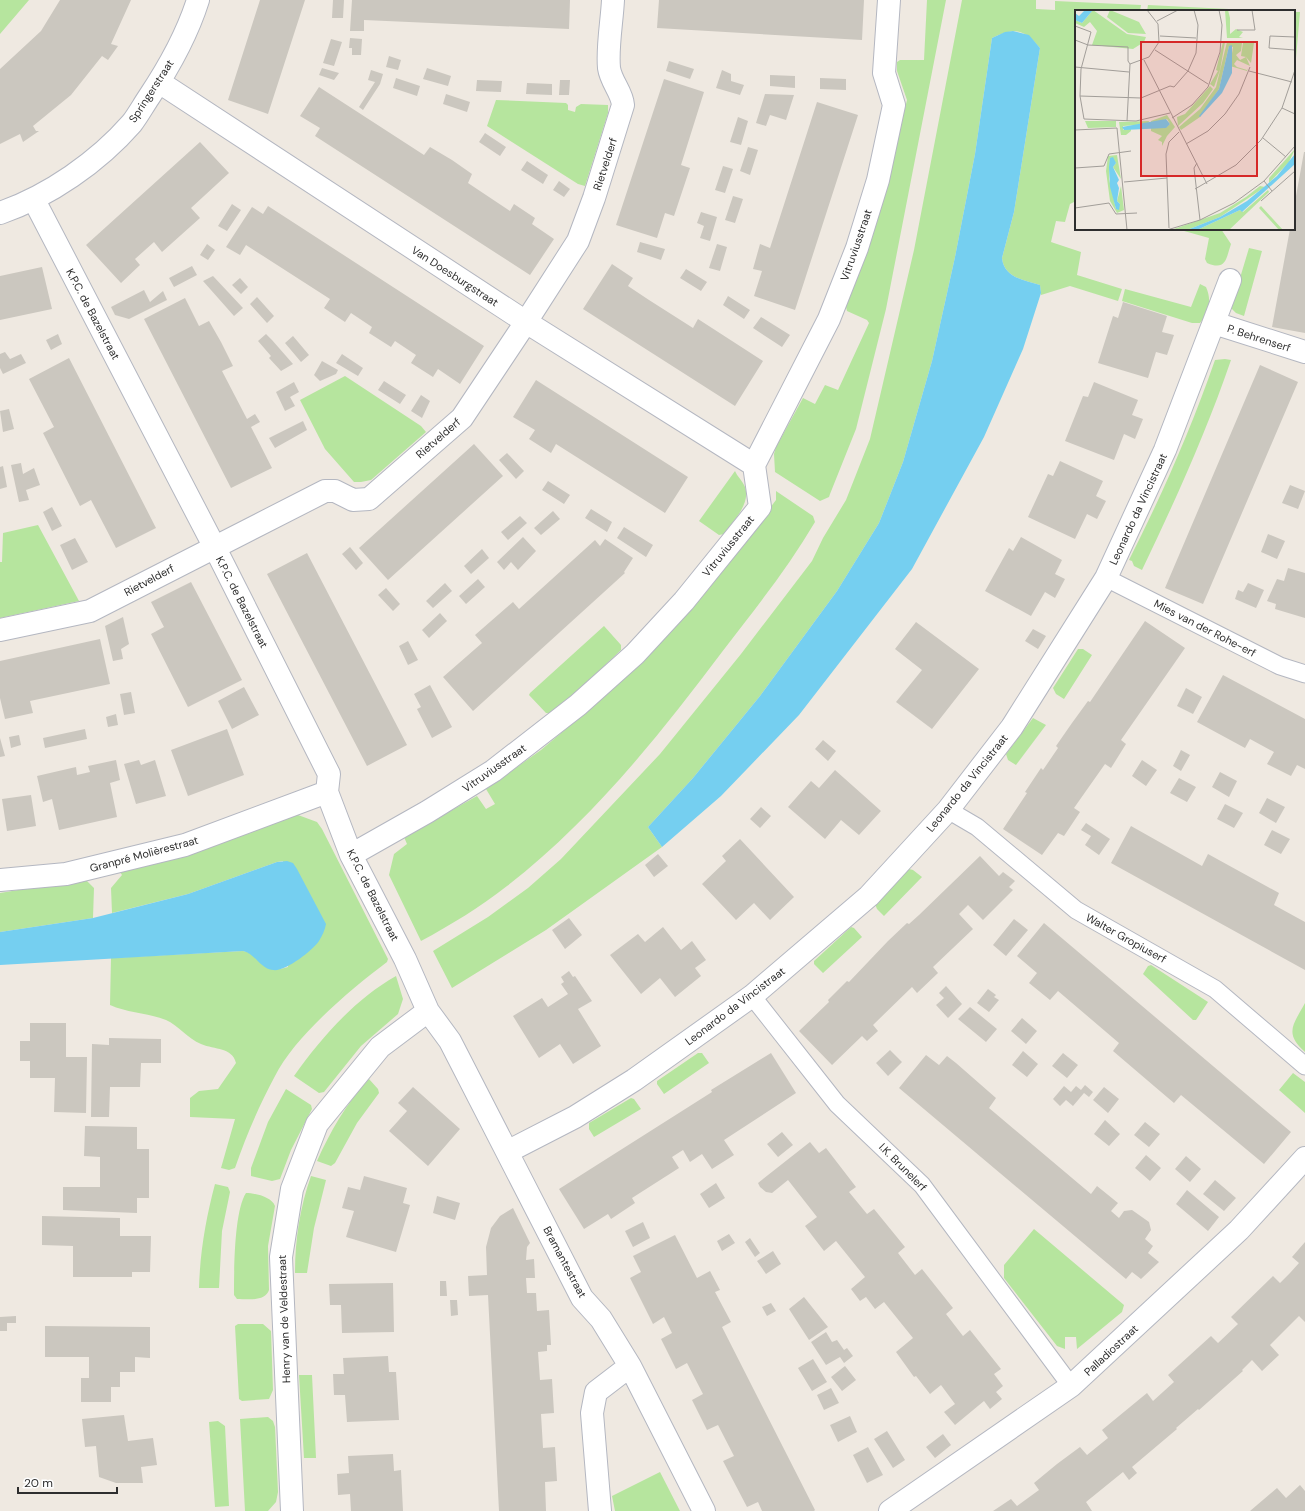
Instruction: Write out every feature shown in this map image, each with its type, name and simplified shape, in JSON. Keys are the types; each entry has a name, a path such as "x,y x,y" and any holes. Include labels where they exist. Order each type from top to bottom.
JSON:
{"street":[{"name":"Springerstraat","path":"0,213 34,200 69,177 101,152 132,122 159,82 180,44 198,0"},
{"name":"Rietvelderf","path":"0,630 90,610 325,491 335,491 353,500 369,499 462,418 578,241 623,105 622,97 614,86 609,69 613,0"},
{"name":"Vitruviusstraat","path":"351,855 427,812 493,771 578,705 635,654 684,601 760,507 754,465 829,320 857,248 878,180 894,105 884,73 889,0"},
{"name":"Van Doesburgstraat","path":"159,82 526,322 754,465"},
{"name":"K.P.C. de Bazelstraat","path":"34,200 214,546 329,774 328,792 351,855 405,959 428,1012"},
{"name":"Leonardo da Vincistraat","path":"507,1152 575,1117 634,1080 752,996 869,896 948,810 1012,726 1106,578 1165,450 1230,280"},
{"name":"P. Behrenserf","path":"1214,323 1305,352"},
{"name":"Granpré Molièrestraat","path":"0,880 66,874 184,845 328,792"},
{"name":"Bramantestraat","path":"428,1012 450,1041 582,1298 601,1319 630,1366 704,1511"},
{"name":"Henry van de Veldestraat","path":"292,1511 281,1257 285,1222 292,1189 317,1124 380,1047 428,1012"},
{"name":"Palladiostraat","path":"890,1511 1071,1386 1239,1230 1305,1158"},
{"path":"600,1511 592,1413 596,1392 630,1366"}],"lane":[{"name":"Mies van der Rohe-erf","path":"1106,578 1280,666 1305,674"},
{"name":"Walter Gropiuserf","path":"948,810 977,827 1076,910 1215,989 1305,1066"},
{"name":"I.K. Brunelerf","path":"752,996 837,1104 922,1185 1071,1386"}],"green space":[{"path":"0,0 29,0 0,34"},
{"path":"927,0 946,0 886,309 856,429 829,497 820,501 775,472 774,454 776,447 803,398 815,404 825,385 838,390 869,323 867,320 847,311 846,307 881,205 907,100 897,71 897,62 900,60 924,60"},
{"path":"962,0 1036,0 1036,9 1055,10 1055,1 1141,5 1140,10 1075,10 1075,202 1070,204 1065,222 1056,221 1051,242 1081,252 1077,275 1122,289 1118,301 1070,286 1041,295 1040,285 1021,280 1011,274 1004,265 1002,258 1014,212 1040,48 1029,37 1019,32 1013,31 1000,34 992,38 975,154 955,257 932,361 903,462 879,523 837,591 760,696 693,778 648,827 662,847 546,930 452,988 433,951 488,917 528,888 561,859 660,754 741,654 812,561 823,538 846,500 870,439 914,250"},
{"path":"1148,5 1249,10 1147,10"},
{"path":"1295,12 1300,12 1295,70"},
{"path":"496,100 566,103 568,105 568,110 575,112 576,107 581,104 608,105 608,113 585,186 578,184 487,126"},
{"path":"1181,230 1222,230 1231,244 1226,259 1218,266 1207,263 1205,259 1209,238"},
{"path":"1249,248 1262,251 1244,316 1236,313 1231,308"},
{"path":"1200,284 1206,287 1209,297 1209,306 1206,315 1200,323 1192,323 1122,301 1125,289 1191,307"},
{"path":"1215,360 1231,360 1201,440 1142,570 1134,566 1132,561 1129,560 1175,462"},
{"path":"345,376 421,426 426,432 371,480 361,482 354,482 325,449 300,400"},
{"path":"735,471 745,487 746,500 740,512 724,534 719,535 699,521"},
{"path":"776,491 813,516 815,522 794,556 771,588 674,715 595,806 538,861 486,901 421,941 389,875 394,854 407,844 404,837 477,796 486,809 495,804 486,789 541,750 606,695 649,654 708,590 776,500"},
{"path":"38,525 79,601 0,618 0,562 2,562 3,533"},
{"path":"604,626 621,645 621,650 582,687 551,713 546,713 529,695 530,693"},
{"path":"1078,649 1083,649 1092,655 1064,699 1056,694 1053,688"},
{"path":"1033,718 1046,725 1016,765 1008,760 1006,754"},
{"path":"298,815 317,822 322,829 388,959 387,962 341,999 296,1045 275,1076 258,1110 235,1168 229,1170 221,1168 235,1119 190,1117 190,1098 199,1091 218,1089 236,1063 234,1058 227,1052 196,1042 175,1025 166,1020 124,1010 110,1005 111,958 243,951 255,956 262,964 271,969 288,967 283,861 188,894 112,913 111,888 122,875 120,872 286,816"},
{"path":"909,869 913,870 922,877 884,916 877,909 875,904"},
{"path":"85,879 94,888 93,918 0,932 0,893"},
{"path":"851,927 854,928 862,937 823,973 814,964 814,961"},
{"path":"1151,965 1208,1002 1196,1020 1193,1020 1143,974 1148,966"},
{"path":"396,976 403,999 398,1014 361,1046 324,1092 319,1093 294,1076 340,1020 381,985"},
{"path":"1305,1003 1305,1052 1294,1039 1293,1029 1294,1023"},
{"path":"698,1053 702,1053 709,1063 664,1094 657,1084 657,1081"},
{"path":"1293,1073 1305,1082 1305,1113 1279,1090"},
{"path":"369,1079 378,1089 379,1093 357,1123 335,1163 331,1166 317,1161 340,1118 353,1098"},
{"path":"286,1089 311,1105 312,1109 291,1150 280,1179 272,1181 251,1176 251,1168 268,1122"},
{"path":"631,1098 634,1099 641,1109 594,1137 589,1129 589,1123"},
{"path":"311,1176 326,1180 314,1228 307,1273 295,1273 299,1224"},
{"path":"215,1184 228,1187 230,1192 222,1231 219,1288 199,1288 204,1235"},
{"path":"246,1193 267,1198 275,1206 268,1246 269,1290 267,1294 260,1298 237,1299 234,1295 237,1227 239,1213"},
{"path":"1034,1229 1124,1305 1122,1312 1077,1349 1076,1337 1065,1337 1065,1349 1057,1346 1004,1278 1004,1265"},
{"path":"238,1324 263,1324 271,1331 273,1390 269,1399 242,1401 239,1399 235,1326"},
{"path":"299,1375 312,1375 316,1458 304,1458"},
{"path":"268,1417 273,1421 275,1427 278,1492 276,1502 268,1511 245,1511 240,1419"},
{"path":"218,1421 225,1426 229,1506 215,1507 209,1422"},
{"path":"660,1472 680,1511 615,1511 612,1496"}],"water":[{"path":"1013,31 1029,35 1040,48 1014,212 1002,258 1004,265 1011,274 1021,280 1040,285 1041,293 1023,349 984,437 912,569 799,715 721,796 662,847 648,827 693,778 760,696 837,591 879,523 903,462 932,361 955,257 975,154 992,38 1005,32"},
{"path":"287,861 293,863 297,869 326,924 316,945 305,955 284,968 278,970 269,969 251,955 243,951 0,965 0,932 93,918 188,894 277,862"}],"building":[{"path":"60,0 131,0 111,44 118,46 108,60 102,56 71,95 33,126 36,131 39,131 23,142 20,134 0,144 0,69 41,31"},
{"path":"260,0 305,0 268,114 228,100"},
{"path":"333,0 344,0 343,18 332,18"},
{"path":"352,0 570,0 569,29 364,20 364,31 350,31"},
{"path":"659,0 864,0 862,40 657,28"},
{"path":"350,38 362,39 361,55 352,55 352,48 349,48"},
{"path":"331,39 342,42 334,66 323,63"},
{"path":"389,56 401,60 398,70 386,67"},
{"path":"669,61 694,69 690,79 666,71"},
{"path":"322,68 339,73 334,80 319,75"},
{"path":"427,68 451,76 448,86 423,79"},
{"path":"371,70 383,74 380,84 363,110 359,107 375,82 368,80"},
{"path":"722,70 731,74 731,81 744,85 740,95 716,88"},
{"path":"770,75 795,76 795,88 770,86"},
{"path":"396,78 420,86 417,96 393,88"},
{"path":"820,78 846,79 846,90 820,89"},
{"path":"664,79 704,92 681,165 690,168 674,216 665,213 657,238 616,225"},
{"path":"477,80 502,81 501,92 476,91"},
{"path":"560,80 570,80 569,95 559,95"},
{"path":"527,83 552,84 552,95 526,94"},
{"path":"319,87 424,155 430,147 452,160 472,174 468,183 510,211 514,204 535,218 532,224 554,239 530,275 315,136 320,128 300,116"},
{"path":"446,94 470,102 467,112 443,104"},
{"path":"765,94 794,95 786,120 770,115 766,126 756,123"},
{"path":"817,102 858,115 795,310 754,296 762,271 753,269 760,244 770,248"},
{"path":"738,117 748,121 741,145 730,142"},
{"path":"485,133 506,147 500,156 479,142"},
{"path":"200,142 229,173 191,208 200,218 162,252 154,242 135,259 140,265 121,283 86,245"},
{"path":"748,147 758,150 750,175 740,171"},
{"path":"1305,152 1305,333 1272,327 1290,230 1295,230 1295,202"},
{"path":"527,161 548,175 543,184 521,170"},
{"path":"723,166 733,169 725,193 715,190"},
{"path":"559,181 570,189 564,197 553,190"},
{"path":"733,196 743,199 735,223 725,220"},
{"path":"232,204 241,210 227,231 218,226"},
{"path":"268,206 484,346 460,384 438,369 433,377 411,363 416,355 395,341 391,347 369,333 372,327 351,313 345,322 324,308 330,299 246,245 240,255 226,247 252,207 263,214"},
{"path":"701,212 717,217 710,241 700,238 704,226 697,223"},
{"path":"640,242 665,249 661,260 637,252"},
{"path":"207,244 215,250 208,260 200,255"},
{"path":"717,244 727,247 720,271 709,268"},
{"path":"612,264 633,278 628,286 649,300 693,328 698,319 763,361 735,406 583,309"},
{"path":"192,266 197,275 174,287 169,278"},
{"path":"42,267 52,309 0,320 0,276"},
{"path":"686,269 707,282 701,291 680,278"},
{"path":"213,276 243,308 234,316 203,281"},
{"path":"240,278 248,287 241,294 232,285"},
{"path":"144,290 150,302 163,291 167,300 129,319 115,315 111,307"},
{"path":"728,296 750,310 744,319 723,305"},
{"path":"257,297 274,316 267,323 250,304"},
{"path":"185,298 199,326 209,321 221,342 233,366 222,371 247,419 255,414 260,422 251,427 272,468 231,488 144,319"},
{"path":"1123,302 1167,316 1162,332 1174,335 1167,355 1156,352 1148,378 1098,363 1113,316 1118,318"},
{"path":"761,317 790,335 782,347 753,328"},
{"path":"58,334 62,344 51,350 46,340"},
{"path":"266,334 293,364 281,371 269,358 271,356 258,341"},
{"path":"293,336 309,355 301,362 285,343"},
{"path":"5,352 10,359 21,354 26,363 3,374 0,368 0,354"},
{"path":"342,354 363,368 358,376 336,363"},
{"path":"69,358 156,528 116,548 91,500 80,506 43,433 54,427 29,379"},
{"path":"322,361 338,370 336,374 320,381 314,375"},
{"path":"1260,365 1298,382 1203,604 1165,588"},
{"path":"536,380 688,477 665,513 556,444 551,453 529,439 535,430 513,417"},
{"path":"384,381 406,395 400,404 378,390"},
{"path":"294,382 299,392 290,397 295,406 285,411 276,392"},
{"path":"1094,382 1138,400 1132,415 1143,419 1135,439 1124,434 1114,460 1065,441 1083,396 1088,397"},
{"path":"421,395 430,401 422,418 411,411"},
{"path":"9,409 14,429 3,432 0,411"},
{"path":"303,421 307,430 275,448 269,438"},
{"path":"474,444 503,476 388,580 359,548"},
{"path":"507,453 524,471 516,479 499,460"},
{"path":"1060,461 1103,481 1096,496 1106,501 1097,519 1087,514 1075,539 1028,517 1048,474 1053,476"},
{"path":"21,463 23,474 34,468 40,485 26,490 29,500 19,502 11,465"},
{"path":"3,466 7,487 0,489 0,467"},
{"path":"548,481 570,495 564,504 542,490"},
{"path":"1290,485 1305,491 1298,509 1282,503"},
{"path":"52,507 62,526 52,531 43,512"},
{"path":"591,509 612,522 607,532 585,518"},
{"path":"553,511 560,519 541,535 534,528"},
{"path":"520,516 527,523 508,540 501,532"},
{"path":"624,527 653,545 646,557 617,538"},
{"path":"1268,534 1285,541 1277,559 1261,552"},
{"path":"523,537 536,551 518,570 511,562 504,570 497,562"},
{"path":"1021,537 1062,560 1055,574 1065,579 1055,598 1045,592 1031,616 985,591 1009,548 1013,551"},
{"path":"75,538 88,562 72,570 60,545"},
{"path":"605,539 633,558 624,572 625,573 473,711 443,677 482,643 475,635 513,602 519,609 595,540 600,546"},
{"path":"350,547 363,563 356,570 342,554"},
{"path":"482,549 489,558 471,574 464,566"},
{"path":"307,553 407,745 367,766 267,574"},
{"path":"1288,568 1305,573 1305,618 1275,609 1276,604 1267,601 1277,579 1284,581"},
{"path":"478,579 485,587 466,604 459,596"},
{"path":"191,582 242,680 188,707 151,634 164,627 151,602"},
{"path":"445,583 452,591 433,608 426,601"},
{"path":"1248,583 1264,590 1256,608 1235,599 1238,590 1243,592"},
{"path":"386,588 400,604 393,611 378,595"},
{"path":"440,613 447,621 429,638 422,630"},
{"path":"123,617 129,644 121,649 123,659 113,661 105,626"},
{"path":"1145,621 1185,648 1121,740 1126,744 1111,768 1105,764 1074,808 1080,812 1064,836 1058,833 1042,855 1003,829 1027,793 1025,792 1041,768 1043,770 1058,748 1056,746 1088,701 1090,702"},
{"path":"916,622 979,669 932,729 896,702 922,670 895,649"},
{"path":"1033,629 1046,636 1038,649 1025,641"},
{"path":"100,639 110,684 30,701 33,713 5,719 0,698 0,661"},
{"path":"408,641 418,660 408,665 399,646"},
{"path":"1223,675 1305,719 1305,769 1297,765 1291,776 1267,764 1274,752 1250,739 1245,748 1197,722"},
{"path":"430,685 452,727 432,738 417,709 421,707 414,694"},
{"path":"244,687 259,715 232,729 218,701"},
{"path":"1186,688 1202,697 1193,714 1177,706"},
{"path":"131,692 135,713 124,715 120,694"},
{"path":"116,714 118,725 108,727 106,717"},
{"path":"85,729 87,739 45,748 43,738"},
{"path":"227,729 244,775 188,796 171,750"},
{"path":"19,735 21,745 11,748 9,737"},
{"path":"0,738 5,756 0,757"},
{"path":"823,740 836,751 828,761 815,749"},
{"path":"1181,750 1190,755 1181,771 1173,766"},
{"path":"116,760 120,780 110,783 117,817 59,830 52,799 43,802 37,776 76,767 77,775 90,772 88,766"},
{"path":"139,760 141,765 155,760 166,796 136,804 124,764"},
{"path":"1142,760 1157,770 1146,786 1132,776"},
{"path":"835,770 881,811 859,835 841,820 825,839 788,807 811,781 819,788"},
{"path":"1220,772 1237,781 1229,797 1212,787"},
{"path":"1179,778 1196,787 1187,802 1170,793"},
{"path":"31,795 36,826 7,831 2,799"},
{"path":"1267,798 1285,807 1276,823 1259,813"},
{"path":"1225,804 1243,813 1234,828 1217,819"},
{"path":"761,807 771,816 760,828 750,819"},
{"path":"1086,823 1110,839 1099,855 1085,845 1091,836 1081,830"},
{"path":"1131,826 1202,866 1208,854 1279,893 1274,905 1305,922 1305,970 1111,863"},
{"path":"1272,830 1290,839 1281,854 1264,845"},
{"path":"740,839 794,897 770,920 754,903 736,920 702,884 726,861 722,856"},
{"path":"658,854 668,866 654,877 645,865"},
{"path":"980,856 999,876 1003,872 1015,881 1009,887 1013,890 983,920 968,905 959,914 973,929 933,967 938,973 917,993 912,987 873,1025 878,1031 867,1041 862,1036 832,1065 799,1031 888,941 907,923 909,924 919,915"},
{"path":"569,918 582,935 565,949 552,930"},
{"path":"1014,919 1028,930 1006,956 993,945"},
{"path":"1044,923 1291,1132 1264,1164 1181,1095 1174,1103 1113,1051 1119,1043 1058,991 1050,1000 1029,983 1037,973 1017,956"},
{"path":"663,927 681,950 692,941 706,960 695,968 701,976 675,997 660,978 641,994 610,955 638,934 645,942"},
{"path":"569,971 573,977 575,976 592,1001 578,1009 601,1046 573,1064 560,1044 539,1058 513,1016 542,998 548,1007 568,994 561,984 564,982 561,977"},
{"path":"946,986 962,1004 948,1018 936,1005 944,998 939,993"},
{"path":"988,989 996,995 994,997 999,1000 989,1012 977,1003"},
{"path":"970,1007 997,1029 986,1042 958,1019"},
{"path":"1022,1018 1037,1031 1026,1044 1011,1031"},
{"path":"30,1023 66,1023 66,1057 87,1057 86,1113 54,1112 55,1078 30,1078 30,1061 20,1061 20,1041 30,1041"},
{"path":"109,1038 161,1039 161,1063 141,1063 140,1087 110,1087 109,1117 91,1117 92,1044 109,1045"},
{"path":"890,1050 902,1062 888,1076 876,1063"},
{"path":"1023,1051 1038,1064 1027,1077 1012,1065"},
{"path":"771,1053 796,1093 724,1140 734,1155 712,1169 702,1154 690,1162 683,1150 672,1157 679,1168 632,1198 635,1203 611,1219 608,1214 584,1229 559,1189 712,1092 711,1090"},
{"path":"1063,1053 1078,1065 1067,1078 1052,1066"},
{"path":"926,1055 939,1065 947,1056 956,1063 996,1098 989,1108 1091,1194 1097,1186 1118,1203 1111,1211 1119,1218 1124,1211 1132,1210 1149,1222 1151,1230 1145,1239 1153,1246 1148,1253 1159,1262 1141,1279 1132,1272 1126,1279 899,1088"},
{"path":"1085,1085 1093,1092 1089,1097 1084,1093 1073,1106 1066,1100 1060,1106 1053,1099 1064,1086 1071,1092 1076,1086 1081,1090"},
{"path":"413,1087 460,1129 428,1166 389,1131 407,1111 398,1103"},
{"path":"1104,1087 1119,1099 1108,1113 1093,1100"},
{"path":"1105,1120 1120,1134 1109,1146 1094,1134"},
{"path":"1145,1122 1160,1134 1149,1147 1134,1135"},
{"path":"85,1126 137,1127 137,1149 149,1149 149,1198 137,1198 137,1213 63,1210 63,1187 100,1187 100,1157 84,1156"},
{"path":"782,1132 793,1145 778,1157 767,1144"},
{"path":"810,1142 819,1153 826,1148 856,1187 849,1192 867,1214 874,1209 905,1247 898,1253 915,1275 922,1269 953,1308 946,1314 963,1336 970,1330 1001,1369 994,1374 1003,1386 996,1392 1002,1399 990,1409 984,1401 955,1425 944,1412 955,1404 941,1385 930,1394 916,1376 914,1377 896,1352 913,1338 884,1302 875,1309 866,1297 860,1301 851,1289 865,1277 836,1241 824,1251 805,1226 817,1217 788,1180 772,1193 766,1192 760,1187 758,1183"},
{"path":"1146,1155 1161,1168 1150,1181 1135,1168"},
{"path":"1186,1156 1201,1169 1190,1182 1175,1169"},
{"path":"364,1176 407,1188 403,1203 410,1205 396,1252 346,1237 354,1211 342,1208 348,1187 360,1190"},
{"path":"1215,1180 1236,1198 1224,1211 1203,1194"},
{"path":"716,1183 725,1198 709,1208 700,1194"},
{"path":"1187,1190 1219,1217 1208,1231 1176,1204"},
{"path":"437,1196 460,1203 455,1220 433,1213"},
{"path":"513,1208 530,1243 527,1247 526,1260 534,1259 535,1278 526,1278 527,1293 536,1293 537,1311 549,1310 551,1345 547,1345 547,1351 538,1352 540,1380 552,1379 554,1413 541,1414 543,1448 555,1447 557,1481 545,1482 546,1511 499,1511 488,1295 469,1296 468,1276 487,1275 486,1247 491,1228 500,1216"},
{"path":"42,1216 120,1218 120,1236 151,1236 150,1272 132,1272 132,1277 73,1277 73,1246 42,1245"},
{"path":"643,1222 650,1238 633,1247 625,1231"},
{"path":"729,1234 735,1243 722,1251 717,1241"},
{"path":"675,1235 697,1278 710,1271 720,1290 715,1292 731,1322 722,1327 815,1510 814,1511 762,1511 758,1502 747,1507 723,1461 734,1456 718,1425 707,1430 692,1400 703,1394 687,1363 676,1369 661,1339 672,1333 664,1317 653,1324 630,1278 641,1272 633,1256"},
{"path":"750,1238 760,1253 755,1257 745,1242"},
{"path":"1305,1242 1305,1322 1299,1316 1270,1345 1279,1355 1262,1371 1252,1360 1242,1370 1243,1371 1132,1467 1137,1473 1129,1480 1123,1472 1086,1502 1092,1511 993,1511 1011,1499 1017,1506 1039,1490 1034,1483 1080,1447 1087,1455 1108,1438 1102,1430 1147,1393 1153,1401 1174,1382 1168,1375 1211,1336 1218,1343 1238,1324 1231,1317 1273,1276 1280,1283 1290,1273 1299,1263 1292,1257"},
{"path":"773,1251 781,1264 766,1274 757,1261"},
{"path":"440,1281 446,1281 447,1296 440,1296"},
{"path":"393,1283 394,1332 342,1333 341,1305 330,1305 329,1284"},
{"path":"804,1297 828,1327 809,1340 789,1309"},
{"path":"450,1300 457,1300 458,1315 451,1316"},
{"path":"771,1303 776,1311 767,1316 762,1307"},
{"path":"16,1316 16,1323 7,1323 7,1331 0,1331 0,1317"},
{"path":"45,1326 150,1327 150,1358 135,1357 135,1372 120,1372 120,1387 111,1387 111,1402 81,1402 81,1378 89,1378 89,1357 45,1357"},
{"path":"826,1332 832,1342 837,1340 844,1350 847,1348 853,1356 844,1363 840,1357 826,1365 811,1342"},
{"path":"388,1356 389,1372 396,1372 399,1420 347,1422 345,1395 334,1395 333,1374 344,1374 343,1358"},
{"path":"813,1359 827,1382 812,1391 798,1368"},
{"path":"845,1366 856,1380 842,1391 831,1377"},
{"path":"831,1388 839,1403 824,1410 817,1395"},
{"path":"124,1415 128,1441 153,1438 157,1465 141,1467 143,1483 116,1483 99,1477 96,1446 85,1447 82,1419"},
{"path":"850,1416 857,1432 838,1442 830,1425"},
{"path":"887,1431 905,1460 893,1468 874,1439"},
{"path":"943,1434 951,1445 935,1458 926,1447"},
{"path":"868,1447 883,1475 867,1483 853,1455"},
{"path":"393,1454 394,1471 401,1470 403,1511 351,1511 350,1494 338,1495 337,1474 349,1473 348,1456"},
{"path":"1300,1485 1305,1491 1305,1511 1250,1511 1277,1488 1286,1498"}]}
